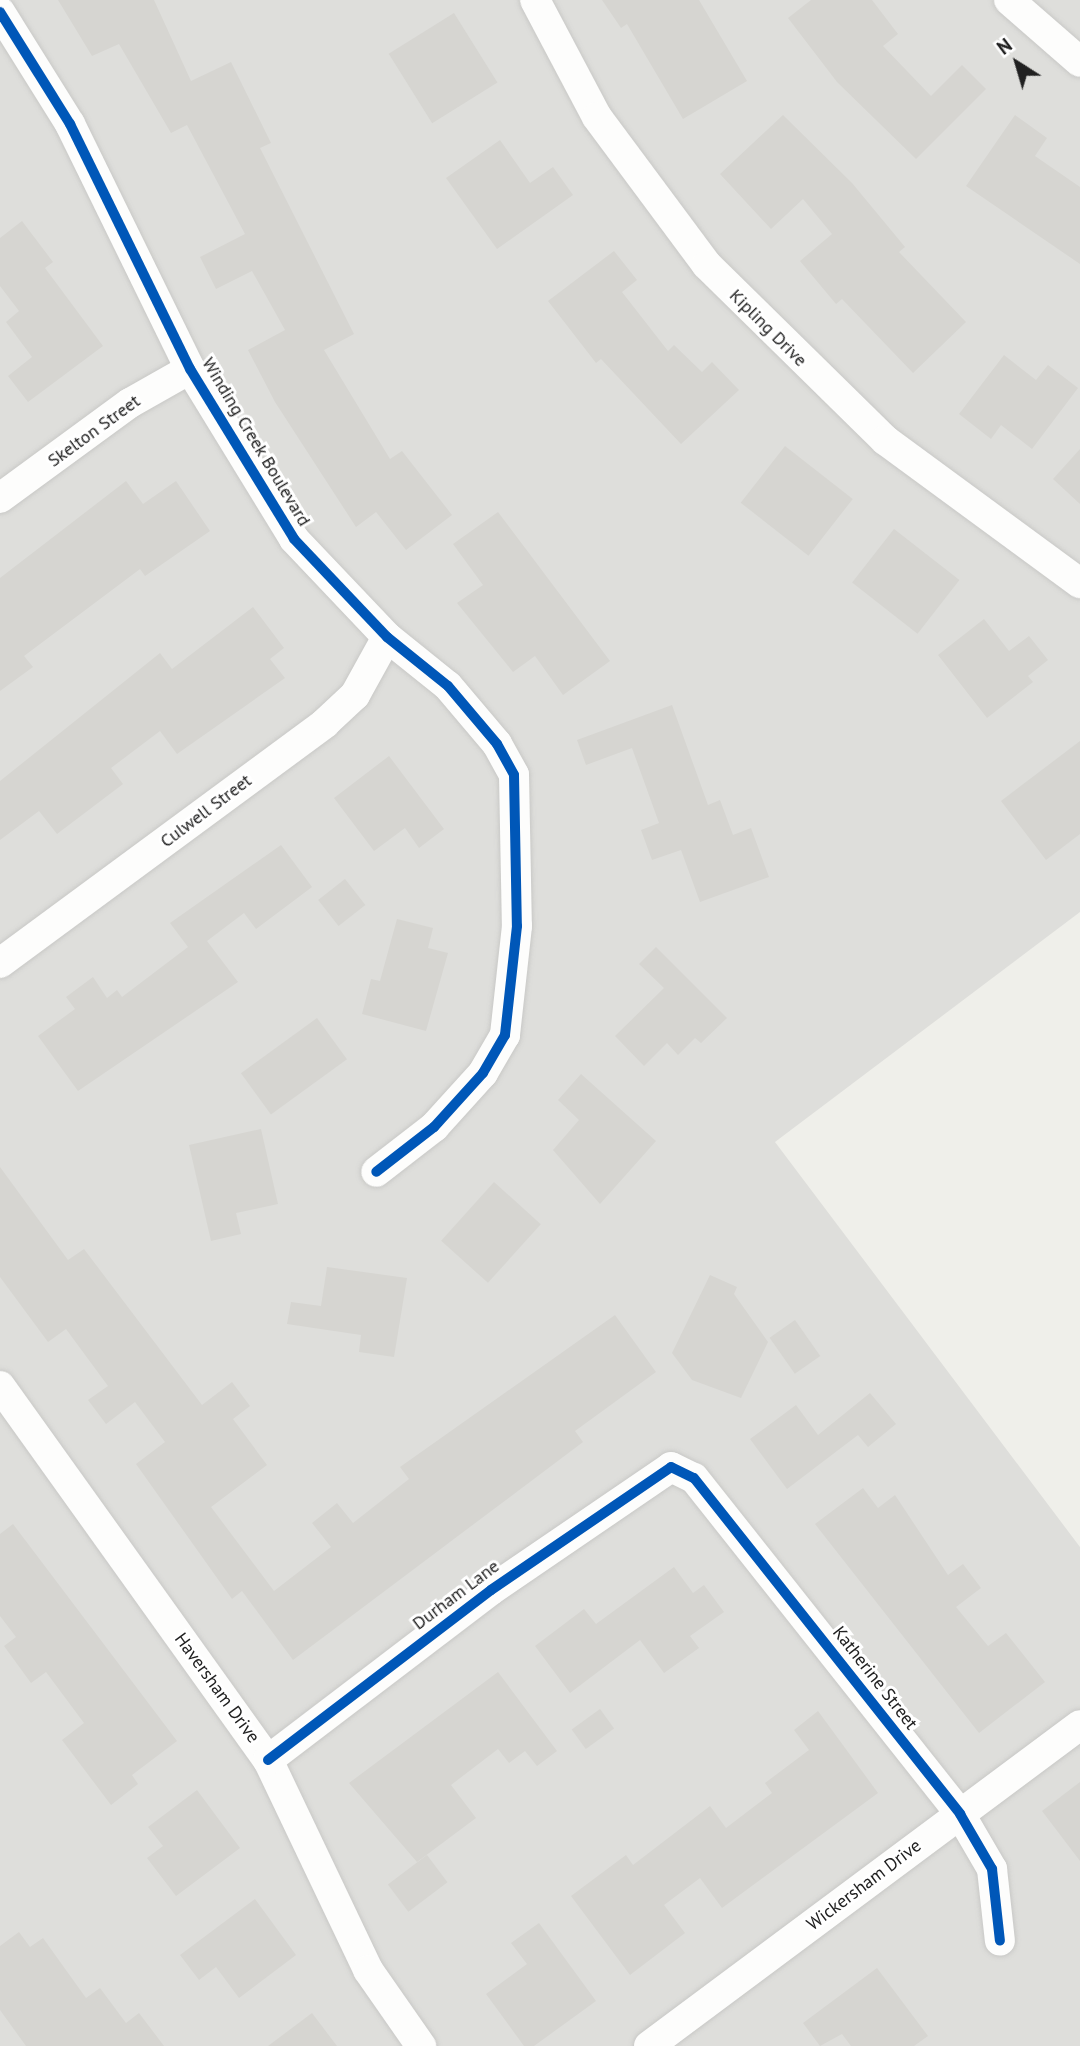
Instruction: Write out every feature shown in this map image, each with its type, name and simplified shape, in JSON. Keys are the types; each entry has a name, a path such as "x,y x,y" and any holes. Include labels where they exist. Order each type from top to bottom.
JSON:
{"street":[{"name":"Kipling Drive","path":"535,0 597,117 707,265 886,440 1080,583"},
{"path":"1009,0 1080,62"},
{"name":"Winding Creek Boulevard","path":"0,12 70,124 190,369 294,539 387,637 448,686 497,744 513,775 517,926 505,1035 484,1073 434,1127 376,1172"},
{"name":"Skelton Street","path":"0,498 130,403 190,369"},
{"name":"Culwell Street","path":"0,963 325,723 355,695 387,637"},
{"name":"Haversham Drive","path":"0,1386 268,1760 368,1970 421,2046"},
{"name":"Durham Lane","path":"268,1760 491,1590 671,1467"},
{"name":"Katherine Street","path":"671,1467 694,1478 960,1814 992,1869 1000,1941"},
{"name":"Wickersham Drive","path":"649,2046 1080,1724"}],"shaded area":[{"path":"0,0 1080,0 1080,912 775,1142 1080,1547 1080,2046 0,2046"}],"building":[{"path":"58,0 154,0 191,81 231,62 271,143 260,148 354,334 324,350 390,459 402,451 452,515 406,550 376,512 356,527 275,402 248,350 285,330 252,271 216,289 200,257 245,234 187,125 171,133 119,44 92,56"},
{"path":"602,0 699,0 747,81 683,119 627,24 621,28"},
{"path":"811,0 872,0 898,34 883,46 931,96 962,65 986,89 916,159 837,82 788,18"},
{"path":"454,13 497,83 432,123 389,54"},
{"path":"783,115 852,183 905,247 899,252 966,322 913,373 842,299 836,304 800,261 832,234 803,199 771,229 720,174"},
{"path":"1015,115 1047,138 1035,156 1080,187 1080,264 966,186"},
{"path":"500,140 530,183 553,167 573,195 497,249 446,178"},
{"path":"22,221 53,262 45,268 103,346 28,402 8,376 32,357 6,322 19,311 0,286 0,238"},
{"path":"614,251 637,280 622,292 668,351 674,345 702,372 712,362 739,390 681,444 601,359 596,363 548,301"},
{"path":"1004,355 1036,380 1048,365 1078,388 1032,449 1001,425 991,439 959,414"},
{"path":"785,446 853,499 808,556 741,503"},
{"path":"1080,449 1080,504 1053,479"},
{"path":"126,481 143,504 176,481 210,531 145,576 140,569 24,656 33,667 0,691 0,578"},
{"path":"498,512 610,661 563,695 535,656 513,672 457,603 483,585 453,544"},
{"path":"894,529 959,580 918,634 852,583"},
{"path":"253,607 284,648 270,659 285,678 177,754 160,731 111,768 123,784 57,834 39,811 0,840 0,781 160,653 172,669"},
{"path":"984,619 1009,651 1029,636 1048,660 1028,676 1033,682 987,718 938,655"},
{"path":"672,705 708,805 720,800 733,835 751,828 769,877 700,902 681,850 652,860 641,830 659,823 632,748 586,765 577,740"},
{"path":"1080,741 1080,834 1046,860 1001,801"},
{"path":"389,756 444,829 419,848 405,828 374,851 334,798"},
{"path":"281,845 312,887 256,929 244,913 207,941 238,982 78,1091 38,1036 75,1009 66,997 93,977 107,998 117,990 122,997 188,947 170,923"},
{"path":"345,879 365,905 339,926 318,900"},
{"path":"397,919 433,928 428,948 448,953 426,1031 362,1014 371,979 380,981"},
{"path":"656,947 727,1018 701,1043 695,1038 678,1055 667,1043 644,1066 615,1036 664,988 639,964"},
{"path":"317,1018 347,1059 271,1115 241,1073"},
{"path":"581,1074 656,1141 600,1204 553,1150 579,1120 558,1100"},
{"path":"261,1129 278,1204 236,1213 241,1234 211,1241 189,1145"},
{"path":"0,1167 68,1260 84,1249 202,1405 232,1382 250,1406 233,1419 267,1465 211,1507 274,1591 331,1547 312,1523 337,1503 353,1523 409,1479 400,1467 615,1315 656,1372 575,1431 583,1442 293,1660 242,1591 232,1599 136,1464 165,1442 135,1402 106,1424 88,1400 108,1386 66,1329 48,1342 0,1277"},
{"path":"494,1182 541,1224 488,1283 441,1241"},
{"path":"327,1267 407,1278 394,1357 359,1352 361,1335 287,1324 291,1302 321,1306"},
{"path":"710,1275 737,1287 734,1294 768,1342 741,1398 692,1380 672,1353"},
{"path":"795,1320 820,1356 795,1374 770,1338"},
{"path":"870,1393 896,1424 868,1447 858,1435 787,1489 750,1439 796,1405 818,1435"},
{"path":"863,1488 878,1508 895,1495 948,1575 963,1564 981,1588 956,1607 988,1646 1006,1633 1045,1682 979,1733 815,1524"},
{"path":"13,1524 177,1741 132,1775 138,1784 111,1805 62,1740 84,1723 46,1672 31,1683 4,1646 16,1637 0,1616 0,1534"},
{"path":"674,1567 693,1593 704,1585 724,1612 690,1636 699,1648 664,1673 640,1640 570,1693 535,1646 584,1609 596,1624"},
{"path":"498,1672 557,1751 537,1766 525,1751 509,1763 498,1749 451,1785 476,1818 417,1862 349,1783"},
{"path":"600,1709 614,1728 586,1749 572,1730"},
{"path":"818,1711 878,1793 722,1908 700,1878 664,1905 685,1933 630,1975 571,1896 626,1855 633,1865 710,1806 726,1828 772,1793 765,1783 809,1750 794,1730"},
{"path":"1080,1782 1080,1861 1042,1811"},
{"path":"197,1790 240,1848 176,1896 147,1858 163,1846 148,1827"},
{"path":"427,1855 447,1882 408,1912 388,1884"},
{"path":"255,1899 296,1955 239,1998 216,1967 199,1980 180,1955"},
{"path":"539,1923 596,2001 534,2046 524,2046 486,1994 527,1964 511,1943"},
{"path":"19,1932 30,1947 43,1938 86,1998 100,1988 126,2023 139,2013 164,2046 26,2046 0,2010 0,1946"},
{"path":"877,1968 928,2036 914,2046 851,2046 842,2034 820,2046 803,2023"},
{"path":"312,2013 337,2046 268,2046"}],"cycle path":[{"path":"0,12 70,124 190,369 294,539 387,637 448,686 497,744 514,775 517,926 505,1035 483,1073 434,1127 376,1172"},
{"path":"268,1760 491,1590 671,1467 694,1478 960,1814 992,1869 1000,1941"}]}
